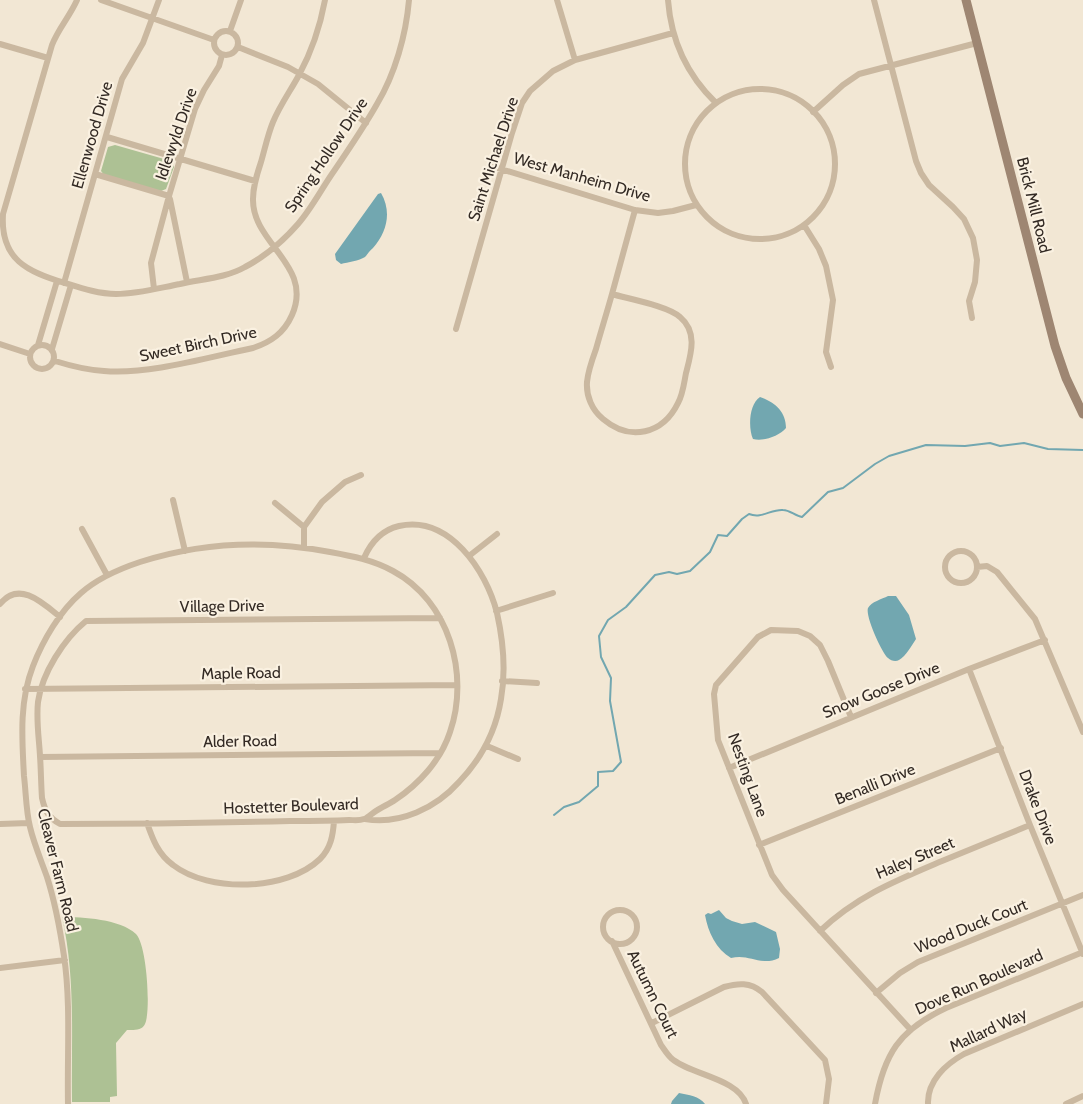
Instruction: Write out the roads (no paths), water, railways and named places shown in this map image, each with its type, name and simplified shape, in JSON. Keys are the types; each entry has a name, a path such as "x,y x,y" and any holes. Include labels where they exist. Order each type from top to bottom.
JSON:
{"street":[{"name":"Spring Hollow Drive","path":"77,0 72,13 56,35 48,58 1,223 5,243 11,256 21,267 64,283 102,293 117,294 154,289 229,274 245,268 274,246 298,224 378,103 391,74 404,29 409,0"},
{"path":"101,0 214,40"},
{"name":"Ellenwood Drive","path":"52,350 64,283 122,79 143,43 159,0"},
{"path":"230,31 242,0"},
{"name":"Sweet Birch Drive","path":"55,360 87,369 105,371 129,371 176,364 267,344 278,336 288,324 294,310 296,284 292,272 257,224 252,199 255,180 273,122 314,45 325,0"},
{"path":"557,0 576,60"},
{"path":"668,0 672,33 688,68 707,95 716,103"},
{"path":"874,0 916,161 929,185 954,207 964,219 973,238 978,260 975,282 969,301 972,318"},
{"name":"Brick Mill Road","path":"966,0 1055,346 1066,378 1083,414"},
{"path":"222,31 230,31 238,38 238,47 233,54 228,56 222,55 214,46 214,40 222,31"},
{"name":"Saint Michael Drive","path":"456,329 522,103 530,91 552,71 576,60 672,33"},
{"path":"813,112 843,85 859,74 891,64 977,43"},
{"path":"0,44 48,58"},
{"path":"238,47 263,56 318,84 366,123"},
{"name":"Idlewyld Drive","path":"154,289 151,263 169,196 195,109 222,55"},
{"path":"758,89 788,95 802,102 813,112 830,139 834,157 834,170 828,195 822,206 804,225 779,236 752,239 720,228 704,215 696,205 690,192 684,164 690,136 696,124 705,113 716,103 729,96 758,89"},
{"path":"106,137 255,180"},
{"name":"West Manheim Drive","path":"491,166 635,210 658,213 696,205"},
{"path":"96,174 169,196"},
{"name":"Idlewyld Drive","path":"169,196 187,282"},
{"path":"612,294 668,310 680,317 688,327 692,337 692,349 679,401 672,413 652,430 629,432 616,428 600,417 593,408 588,396 587,383 590,366 635,210"},
{"path":"804,225 819,249 826,266 833,300 826,352 831,367"},
{"name":"Ellenwood Drive","path":"38,345 64,283"},
{"path":"0,344 30,354"},
{"path":"38,345 44,345 52,350 55,360 49,368 37,369 32,365 30,354 33,348 38,345"},
{"path":"304,547 304,527 330,494 345,482 360,475"},
{"path":"173,500 185,551"},
{"path":"276,503 304,527"},
{"path":"364,558 374,541 384,533 395,528 411,524 441,532 457,543 468,556 490,592 496,611 502,646 501,698 487,746 468,773 456,786 430,807 390,820 365,820"},
{"path":"82,529 107,575"},
{"path":"468,556 497,534"},
{"name":"Cleaver Farm Road","path":"68,1104 65,960 54,904 29,823 22,741 25,689 42,647 60,617 80,593 107,575 158,557 185,551 240,544 304,547 364,558"},
{"path":"963,551 973,556 977,567 973,578 960,584 948,576 945,565 950,555 963,551"},
{"name":"Hostetter Boulevard","path":"148,824 365,820 416,783 433,764 449,737 458,695 456,664 452,645 440,618 425,596 413,584 394,571 364,558"},
{"path":"977,567 987,566 997,572 1035,619 1083,732"},
{"path":"496,611 553,593"},
{"path":"0,604 7,596 27,594 38,598 60,617"},
{"name":"Village Drive","path":"40,757 37,722 41,689 62,646 74,631 86,621 440,618"},
{"name":"Nesting Lane","path":"851,717 820,645 810,636 798,631 771,630 758,637 716,685 714,694 718,740 758,845 772,875 782,890 910,1029"},
{"name":"Snow Goose Drive","path":"729,768 969,668 1045,640"},
{"name":"Drake Drive","path":"969,668 1002,748 1030,825 1083,953"},
{"path":"502,681 537,683"},
{"name":"Maple Road","path":"25,689 457,685"},
{"path":"487,746 518,759"},
{"name":"Benalli Drive","path":"758,845 1002,748"},
{"name":"Alder Road","path":"40,757 439,753"},
{"name":"Cleaver Farm Road","path":"40,757 44,809 51,818 60,824 148,824"},
{"path":"148,824 155,846 173,866 202,879 244,885 274,881 292,875 319,859 332,840 334,821"},
{"path":"0,824 29,823"},
{"name":"Haley Street","path":"820,931 859,900 886,884 1030,825"},
{"name":"Wood Duck Court","path":"876,993 900,973 918,962 1083,895"},
{"name":"Autumn Court","path":"612,942 626,942 636,932 636,922 632,915 626,911 610,913 604,920 604,933 612,942 662,1045 671,1058 686,1067 732,1087 744,1097 746,1104"},
{"name":"Dove Run Boulevard","path":"875,1104 880,1077 889,1057 910,1029 927,1017 946,1008 1083,953"},
{"path":"0,968 65,960"},
{"path":"652,1023 724,987 735,984 754,985 824,1060 828,1079 826,1104"},
{"name":"Mallard Way","path":"928,1104 933,1082 952,1060 1083,1004"},
{"path":"1066,1104 1083,1096"}],"water":[{"path":"381,193 387,215 382,235 365,257 341,264 336,260 335,254 378,194"},
{"path":"760,397 779,408 784,417 786,428 771,438 757,440 753,439 751,434 750,416 756,400"},
{"path":"888,596 896,596 909,615 916,639 904,656 896,661 889,659 885,655 871,626 868,612 868,608 872,604"},
{"path":"719,910 726,918 732,921 742,924 755,922 776,932 780,949 779,958 761,961 744,957 731,958 721,950 708,928 705,915"},
{"path":"679,1093 690,1095 703,1101 705,1104 671,1104"}],"waterway":[{"path":"554,815 564,807 579,802 598,786 598,772 613,771 621,762 610,701 611,678 601,657 599,636 608,620 626,607 655,575 669,572 677,574 690,571 710,552 718,535 727,536 749,514 762,515 783,510 802,517 828,492 843,488 875,464 889,456 926,445 965,446 990,443 1000,446 1024,443 1048,449 1083,450"}]}
